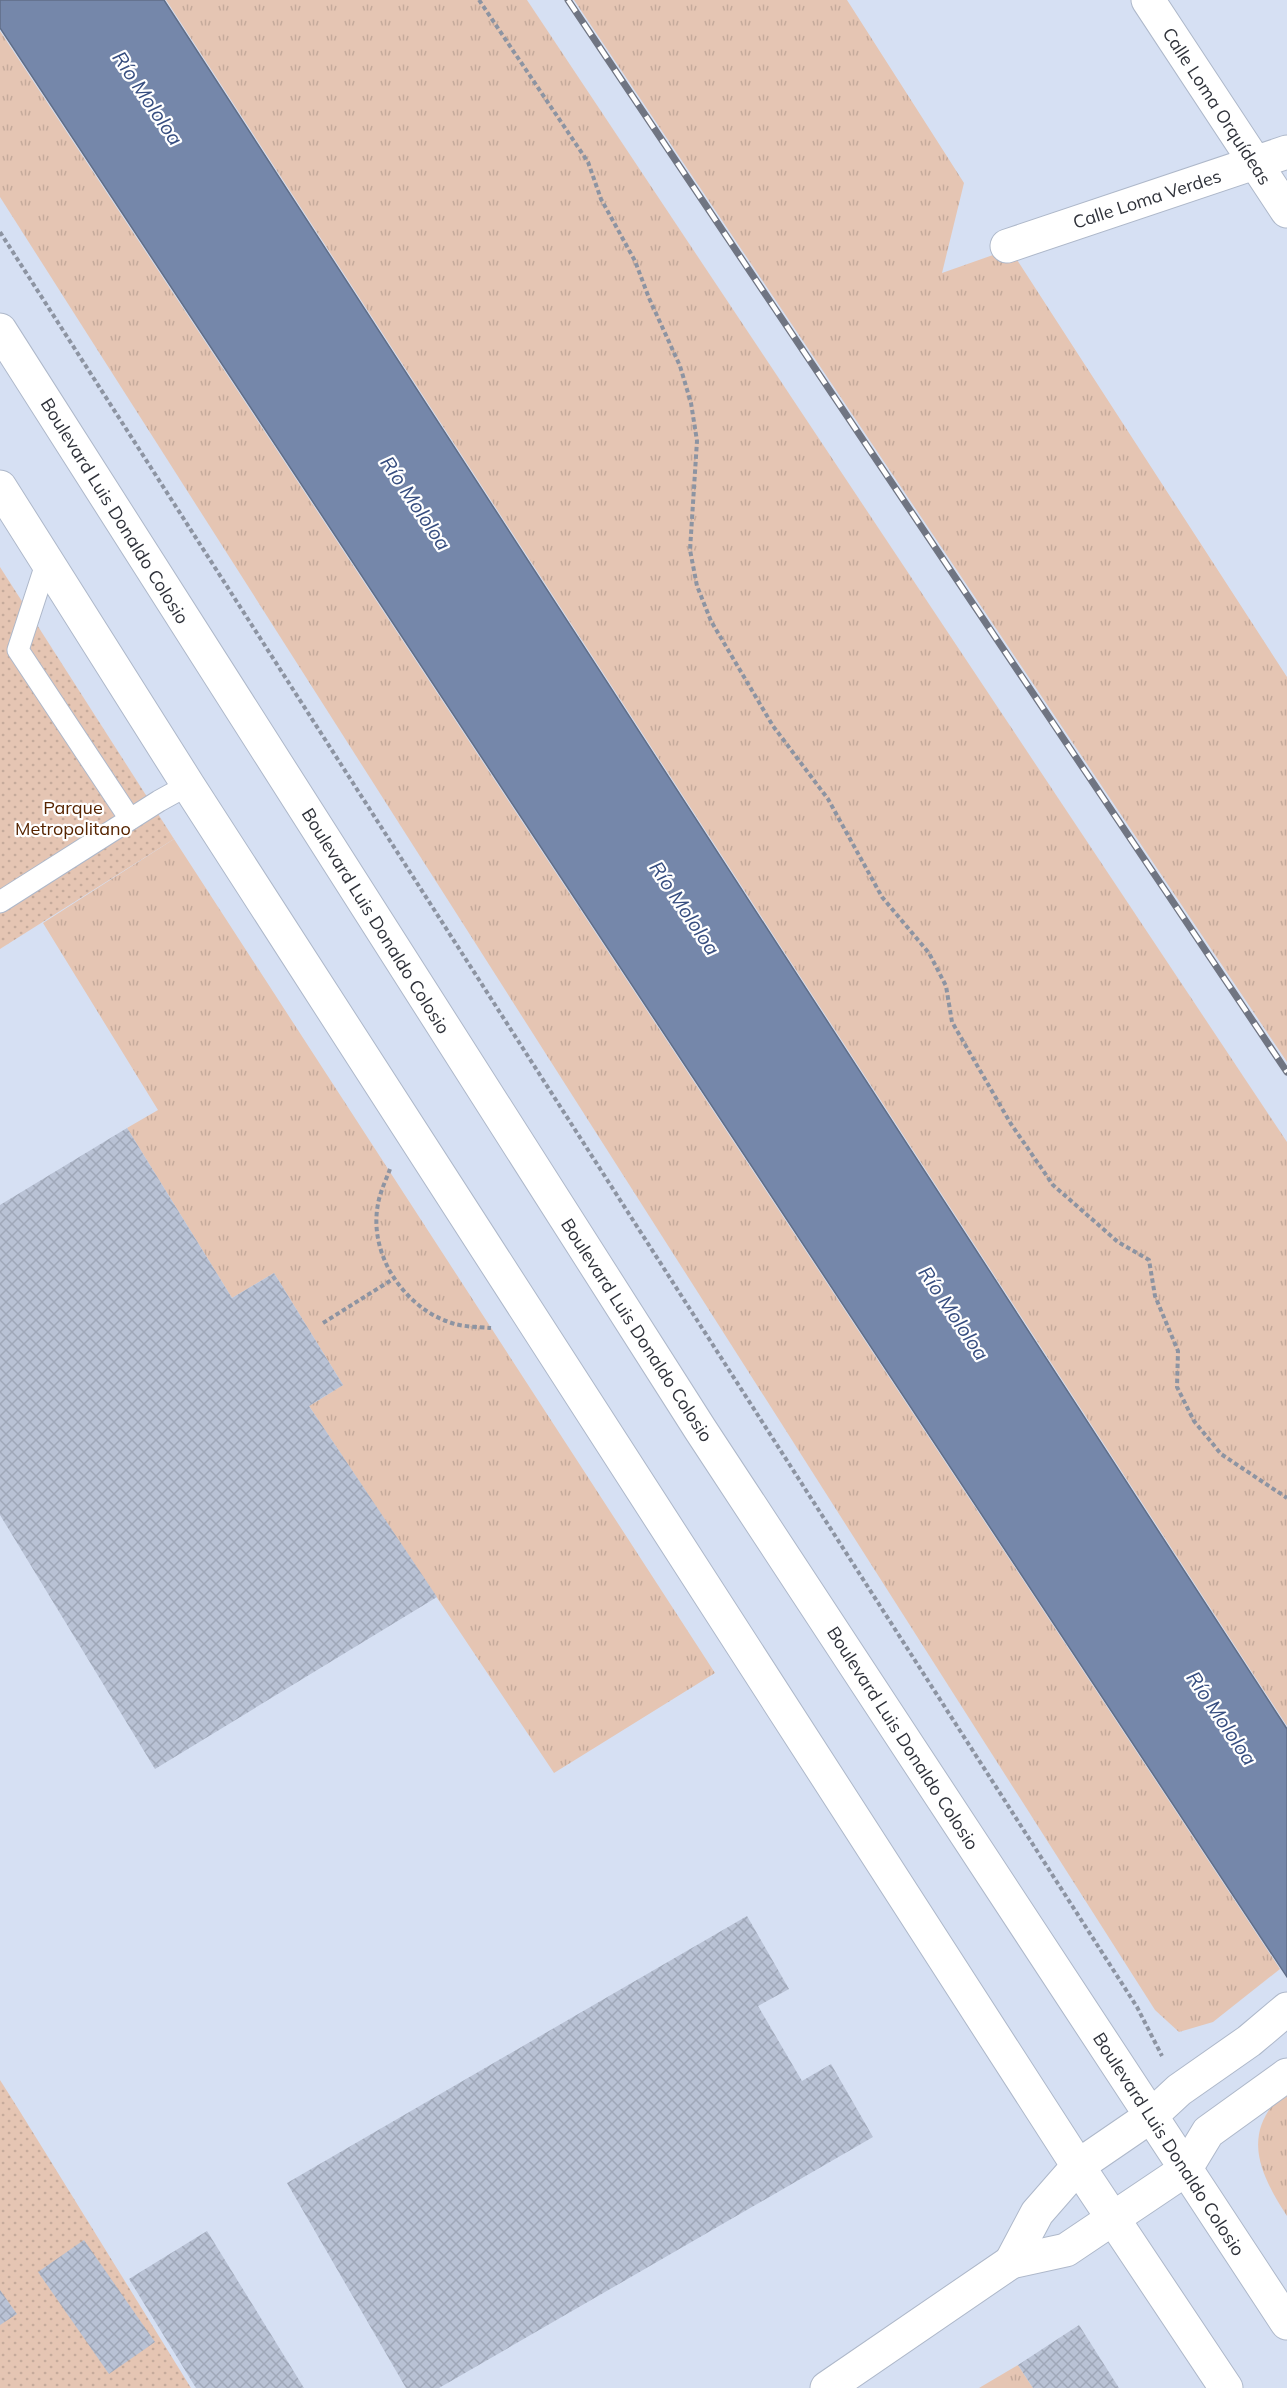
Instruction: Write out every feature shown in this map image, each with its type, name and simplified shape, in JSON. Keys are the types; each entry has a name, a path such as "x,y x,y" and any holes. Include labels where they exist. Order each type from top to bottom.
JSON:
{"main road":[{"name":"Calle Loma Orquídeas","path":"1148,0 1287,211"},
{"name":"Calle Loma Verdes","path":"1007,246 1287,152"},
{"name":"Boulevard Luis Donaldo Colosio","path":"0,330 700,1429 1287,2323"},
{"path":"0,487 188,785 531,1318 1078,2166 1226,2388"},
{"path":"1011,2262 1037,2213 1078,2166 1151,2116 1179,2090 1249,2041 1287,2009"},
{"path":"827,2388 1011,2262 1066,2250 1185,2170 1208,2132 1285,2077"}],"lane":[{"path":"47,561 18,650 130,819"},
{"path":"0,902 188,785"}],"path":[{"path":"479,0 588,162 601,199 635,261 680,366 691,403 697,441 690,550 697,586 711,621 773,726 828,799 882,897 929,953 946,986 952,1022 1011,1124 1053,1185 1118,1242 1149,1260 1155,1296 1178,1351 1177,1387 1194,1421 1221,1454 1287,1498"},
{"path":"0,232 1130,1997 1179,2090"},
{"path":"416,1139 390,1168 378,1204 379,1243 393,1279 420,1307 455,1324 494,1328 531,1318"},
{"path":"323,1323 393,1279"}],"green space":[{"path":"166,0 527,0 1287,1142 1287,1726"},
{"path":"574,0 847,0 964,183 942,273 1010,249 1287,677 1287,1062"},
{"path":"0,31 1280,1969 1213,2022 1179,2032 1155,2010 0,197"},
{"name":"Parque Metropolitano","path":"0,567 174,839 0,949"},
{"path":"174,839 715,1673 554,1773 309,1406 343,1385 274,1273 232,1298 127,1128 158,1110 43,923"},
{"path":"0,2080 19,2110 191,2388 0,2388"},
{"path":"1287,2090 1287,2216 1268,2183 1258,2152 1263,2121 1272,2105"},
{"path":"1018,2365 1033,2388 979,2388"}],"water":[{"name":"Río Mololoa","path":"0,0 164,0 1287,1729 1287,1977 0,28"}],"building":[{"path":"127,1128 232,1298 274,1273 343,1385 309,1406 437,1597 155,1769 0,1515 0,1205"},
{"path":"747,1916 789,1989 758,2006 802,2081 831,2064 873,2137 439,2388 406,2388 287,2183"},
{"path":"207,2231 304,2388 196,2388 129,2279"},
{"path":"84,2240 155,2342 109,2374 38,2272"},
{"path":"0,2290 17,2314 0,2325"},
{"path":"1079,2325 1119,2388 1033,2388 1018,2365"}],"railway":[{"path":"568,0 1287,1072"}]}
